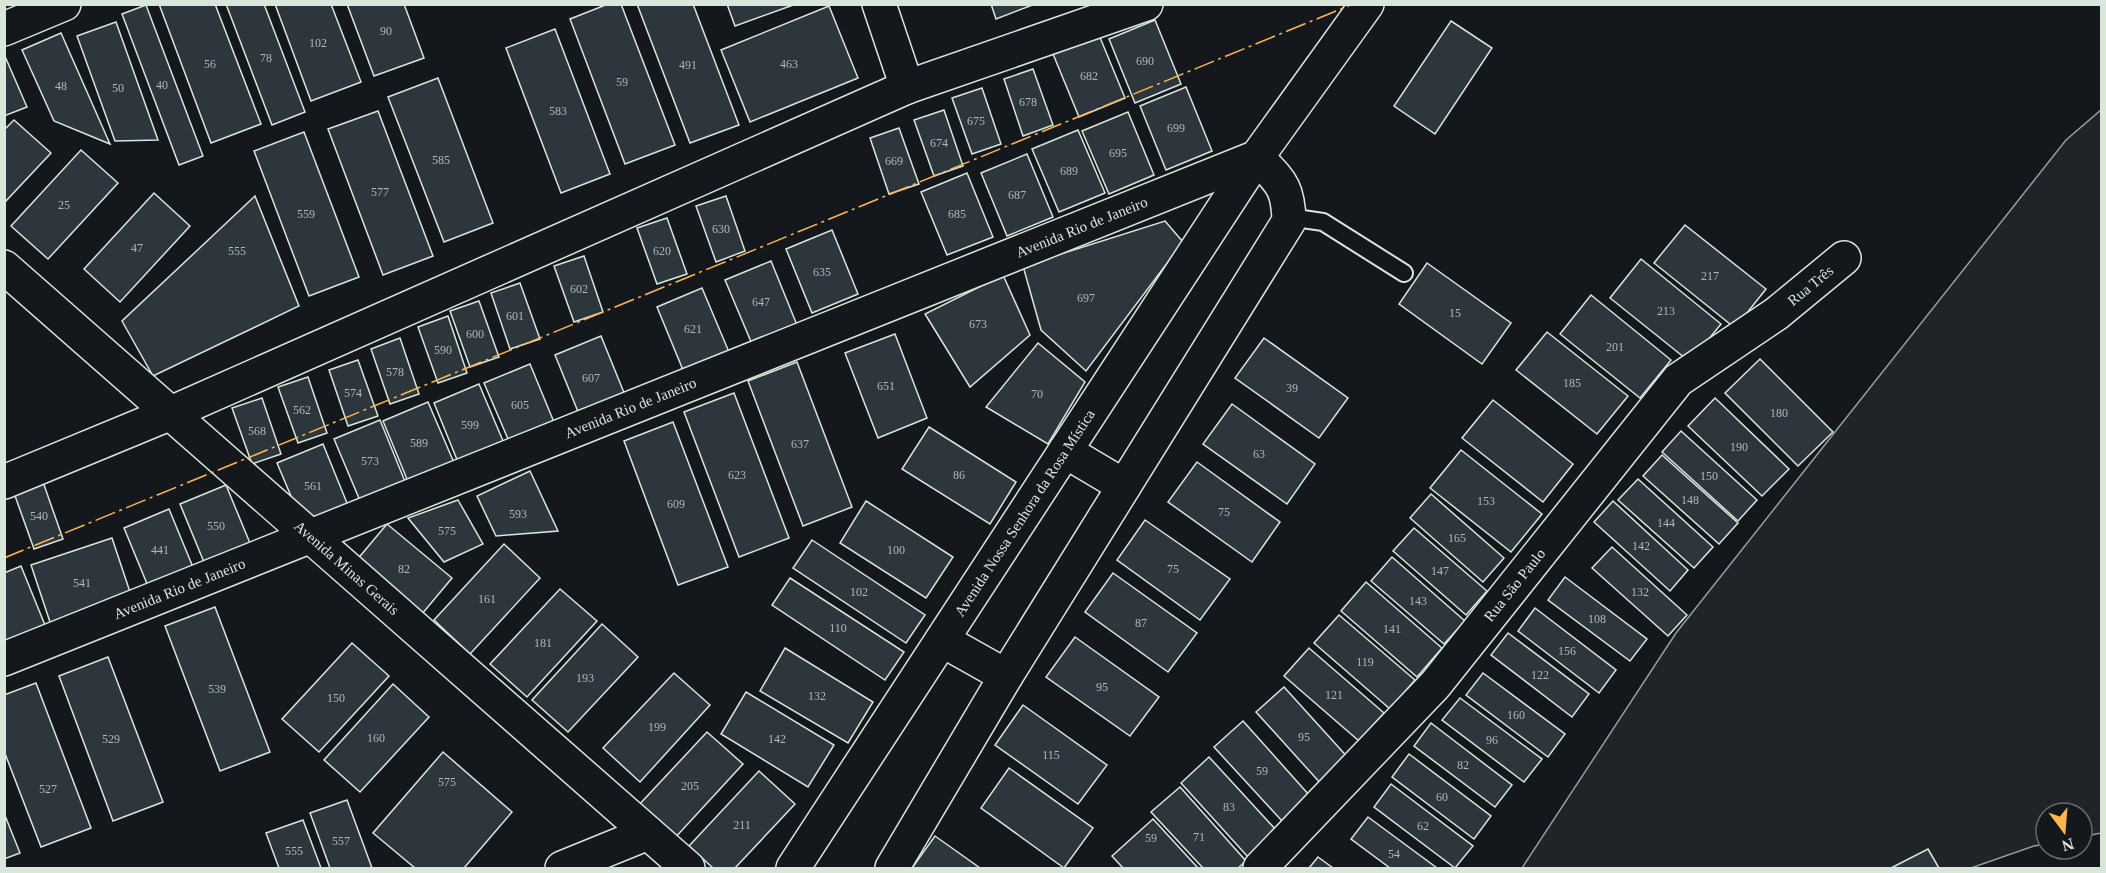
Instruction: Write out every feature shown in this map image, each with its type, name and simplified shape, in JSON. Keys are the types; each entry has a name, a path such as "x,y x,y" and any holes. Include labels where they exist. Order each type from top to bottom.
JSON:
{"street":[{"path":"4,29 64,4"},
{"path":"879,4 907,87"},
{"path":"4,482 171,413 907,87 1146,4"},
{"name":"Avenida Nossa Senhora da Rosa Mística","path":"793,868 1257,157 1367,4"},
{"path":"892,868 1006,676 1289,221 1289,202 1281,183 1257,157"},
{"name":"Avenida Rio de Janeiro","path":"4,659 1257,157"},
{"name":"Rua Três","path":"1776,314 1844,258"},
{"name":"Avenida Minas Gerais","path":"4,267 688,868"},
{"name":"Rua São Paulo","path":"1260,868 1434,685 1678,380 1776,314"},
{"path":"1065,451 1124,486"},
{"path":"942,640 1006,676"},
{"path":"562,868 648,833"}],"lane":[{"path":"1289,217 1323,222 1404,273"}],"shaded area":[{"path":"2101,110 2101,833 2094,834 2094,801 2034,801 2034,846 1971,868 1522,868 1676,633 2066,140"}],"building":[{"path":"159,4 215,4 261,124 211,143"},
{"path":"226,4 264,4 305,112 272,125"},
{"path":"275,4 331,4 361,82 311,101"},
{"path":"347,4 404,4 424,58 374,76"},
{"path":"608,4 621,4 675,145 625,164 570,19"},
{"path":"637,4 693,4 739,125 690,143"},
{"path":"727,4 796,4 735,26"},
{"path":"991,4 1035,4 996,19"},
{"path":"146,5 203,156 179,165 122,14"},
{"path":"829,6 858,78 750,122 721,50"},
{"path":"1155,20 1181,84 1135,103 1109,39"},
{"path":"1451,21 1492,48 1435,134 1394,106"},
{"path":"116,22 158,140 115,141 77,36"},
{"path":"555,29 610,174 561,193 506,48"},
{"path":"61,33 110,144 54,121 22,50"},
{"path":"1099,35 1125,98 1079,117 1053,54"},
{"path":"4,54 27,107 4,116"},
{"path":"1033,69 1053,125 1023,136 1004,79"},
{"path":"438,78 493,223 444,242 388,97"},
{"path":"1186,87 1212,151 1166,170 1140,106"},
{"path":"982,88 1001,144 972,154 952,98"},
{"path":"944,110 963,166 934,176 914,120"},
{"path":"378,111 433,256 383,275 328,129"},
{"path":"1128,112 1154,175 1109,194 1082,131"},
{"path":"14,120 51,153 4,203 4,130"},
{"path":"899,128 919,184 889,194 870,138"},
{"path":"1078,130 1105,193 1059,212 1032,149"},
{"path":"304,132 359,277 309,296 254,151"},
{"path":"81,150 118,183 48,259 11,226"},
{"path":"1027,154 1053,217 1007,236 981,173"},
{"path":"967,173 993,237 947,255 921,192"},
{"path":"154,193 190,226 120,302 84,269"},
{"path":"255,196 299,306 153,376 122,321"},
{"path":"726,196 745,251 716,262 696,206"},
{"path":"667,218 687,274 657,284 637,228"},
{"path":"1165,221 1183,242 1086,371 1041,330 1023,266"},
{"path":"1685,225 1766,289 1735,328 1654,263"},
{"path":"832,230 858,294 812,313 786,249"},
{"path":"584,256 603,312 574,322 554,266"},
{"path":"1641,259 1721,324 1690,362 1610,298"},
{"path":"771,261 797,325 752,344 725,280"},
{"path":"1427,263 1511,323 1482,364 1399,304"},
{"path":"1003,275 1030,335 970,387 925,314"},
{"path":"520,283 540,339 510,349 491,293"},
{"path":"702,288 729,352 683,370 657,307"},
{"path":"1591,295 1671,360 1640,398 1560,334"},
{"path":"479,301 499,357 470,367 450,311"},
{"path":"448,316 467,373 438,383 418,327"},
{"path":"1547,332 1628,396 1597,434 1516,370"},
{"path":"895,334 927,418 878,438 845,353"},
{"path":"601,336 627,400 581,419 555,355"},
{"path":"400,338 419,394 390,404 371,349"},
{"path":"1264,338 1348,398 1319,438 1235,378"},
{"path":"1038,343 1085,382 1048,444 986,407"},
{"path":"1760,359 1833,432 1798,466 1725,393"},
{"path":"358,360 378,416 348,426 329,370"},
{"path":"797,362 852,507 803,526 748,381"},
{"path":"530,364 556,427 511,446 484,383"},
{"path":"308,377 327,433 298,443 278,387"},
{"path":"479,384 506,448 460,467 434,403"},
{"path":"734,393 789,538 739,557 684,412"},
{"path":"262,398 281,454 252,464 232,408"},
{"path":"1715,398 1789,469 1762,496 1688,426"},
{"path":"1493,400 1573,464 1543,502 1462,438"},
{"path":"428,402 455,465 409,484 383,421"},
{"path":"1232,404 1315,464 1287,504 1203,444"},
{"path":"380,420 406,484 361,503 334,439"},
{"path":"673,422 728,567 678,585 624,441"},
{"path":"929,427 1016,482 990,524 902,469"},
{"path":"1681,431 1757,500 1738,521 1662,452"},
{"path":"323,444 349,508 304,527 277,463"},
{"path":"1461,450 1542,514 1511,552 1430,488"},
{"path":"1662,455 1738,523 1719,544 1643,476"},
{"path":"1197,462 1280,522 1252,562 1168,502"},
{"path":"530,471 558,531 496,536 477,496"},
{"path":"1638,479 1713,547 1694,568 1618,500"},
{"path":"43,482 63,539 34,549 14,493"},
{"path":"226,485 252,548 206,567 180,504"},
{"path":"1431,494 1504,558 1483,582 1410,518"},
{"path":"458,500 483,544 444,562 408,518"},
{"path":"866,501 953,557 926,598 840,543"},
{"path":"1613,501 1688,570 1670,591 1594,522"},
{"path":"169,509 195,572 150,591 124,528"},
{"path":"1145,520 1230,579 1200,620 1117,560"},
{"path":"387,524 452,578 422,614 356,561"},
{"path":"1414,528 1487,591 1466,615 1393,551"},
{"path":"112,538 133,601 52,628 31,565"},
{"path":"812,540 925,615 906,643 793,568"},
{"path":"504,544 540,578 470,654 434,620"},
{"path":"1612,547 1687,615 1668,636 1592,568"},
{"path":"1392,557 1465,621 1444,644 1371,581"},
{"path":"21,566 47,630 4,648 4,573"},
{"path":"1113,573 1197,633 1168,672 1085,612"},
{"path":"1565,577 1647,639 1630,661 1548,600"},
{"path":"790,578 904,652 885,680 772,605"},
{"path":"1366,582 1442,648 1417,677 1341,611"},
{"path":"560,589 597,621 527,697 490,664"},
{"path":"215,607 270,752 220,771 165,626"},
{"path":"1535,608 1616,670 1599,693 1518,631"},
{"path":"1339,615 1415,680 1390,709 1314,643"},
{"path":"602,624 638,657 568,732 532,700"},
{"path":"1508,633 1589,694 1572,717 1491,655"},
{"path":"1075,637 1159,697 1130,736 1046,677"},
{"path":"352,643 389,676 319,752 282,719"},
{"path":"785,648 873,702 848,743 760,691"},
{"path":"1309,648 1384,713 1359,741 1284,676"},
{"path":"108,657 163,802 113,821 59,676"},
{"path":"674,673 710,705 640,782 603,748"},
{"path":"1483,673 1565,734 1548,757 1466,695"},
{"path":"36,683 91,828 41,847 4,751 4,695"},
{"path":"393,684 429,717 360,792 324,760"},
{"path":"1284,687 1351,761 1323,786 1256,712"},
{"path":"746,692 834,745 808,787 721,734"},
{"path":"1460,698 1542,759 1524,782 1442,720"},
{"path":"1023,705 1107,765 1078,804 995,745"},
{"path":"1243,721 1310,796 1282,821 1214,747"},
{"path":"1431,723 1512,785 1495,807 1414,746"},
{"path":"707,732 743,764 673,840 637,807"},
{"path":"443,752 512,812 464,868 415,868 373,833"},
{"path":"1409,754 1491,816 1474,839 1392,777"},
{"path":"1209,757 1277,831 1248,857 1181,783"},
{"path":"1009,768 1093,828 1064,868 981,808"},
{"path":"759,771 795,804 735,868 713,868 689,846"},
{"path":"1391,784 1473,846 1455,868 1374,807"},
{"path":"1180,787 1246,861 1238,868 1203,868 1151,812"},
{"path":"347,800 372,868 330,868 310,813"},
{"path":"4,813 20,853 4,859"},
{"path":"1368,817 1437,868 1390,868 1351,839"},
{"path":"1153,819 1198,868 1123,868 1112,856"},
{"path":"303,820 321,868 279,868 266,833"},
{"path":"935,836 980,868 912,868"},
{"path":"1928,849 1939,868 1891,868"},
{"path":"1318,857 1333,868 1309,868"}],"power":[{"path":"4,558 1353,4"}]}
